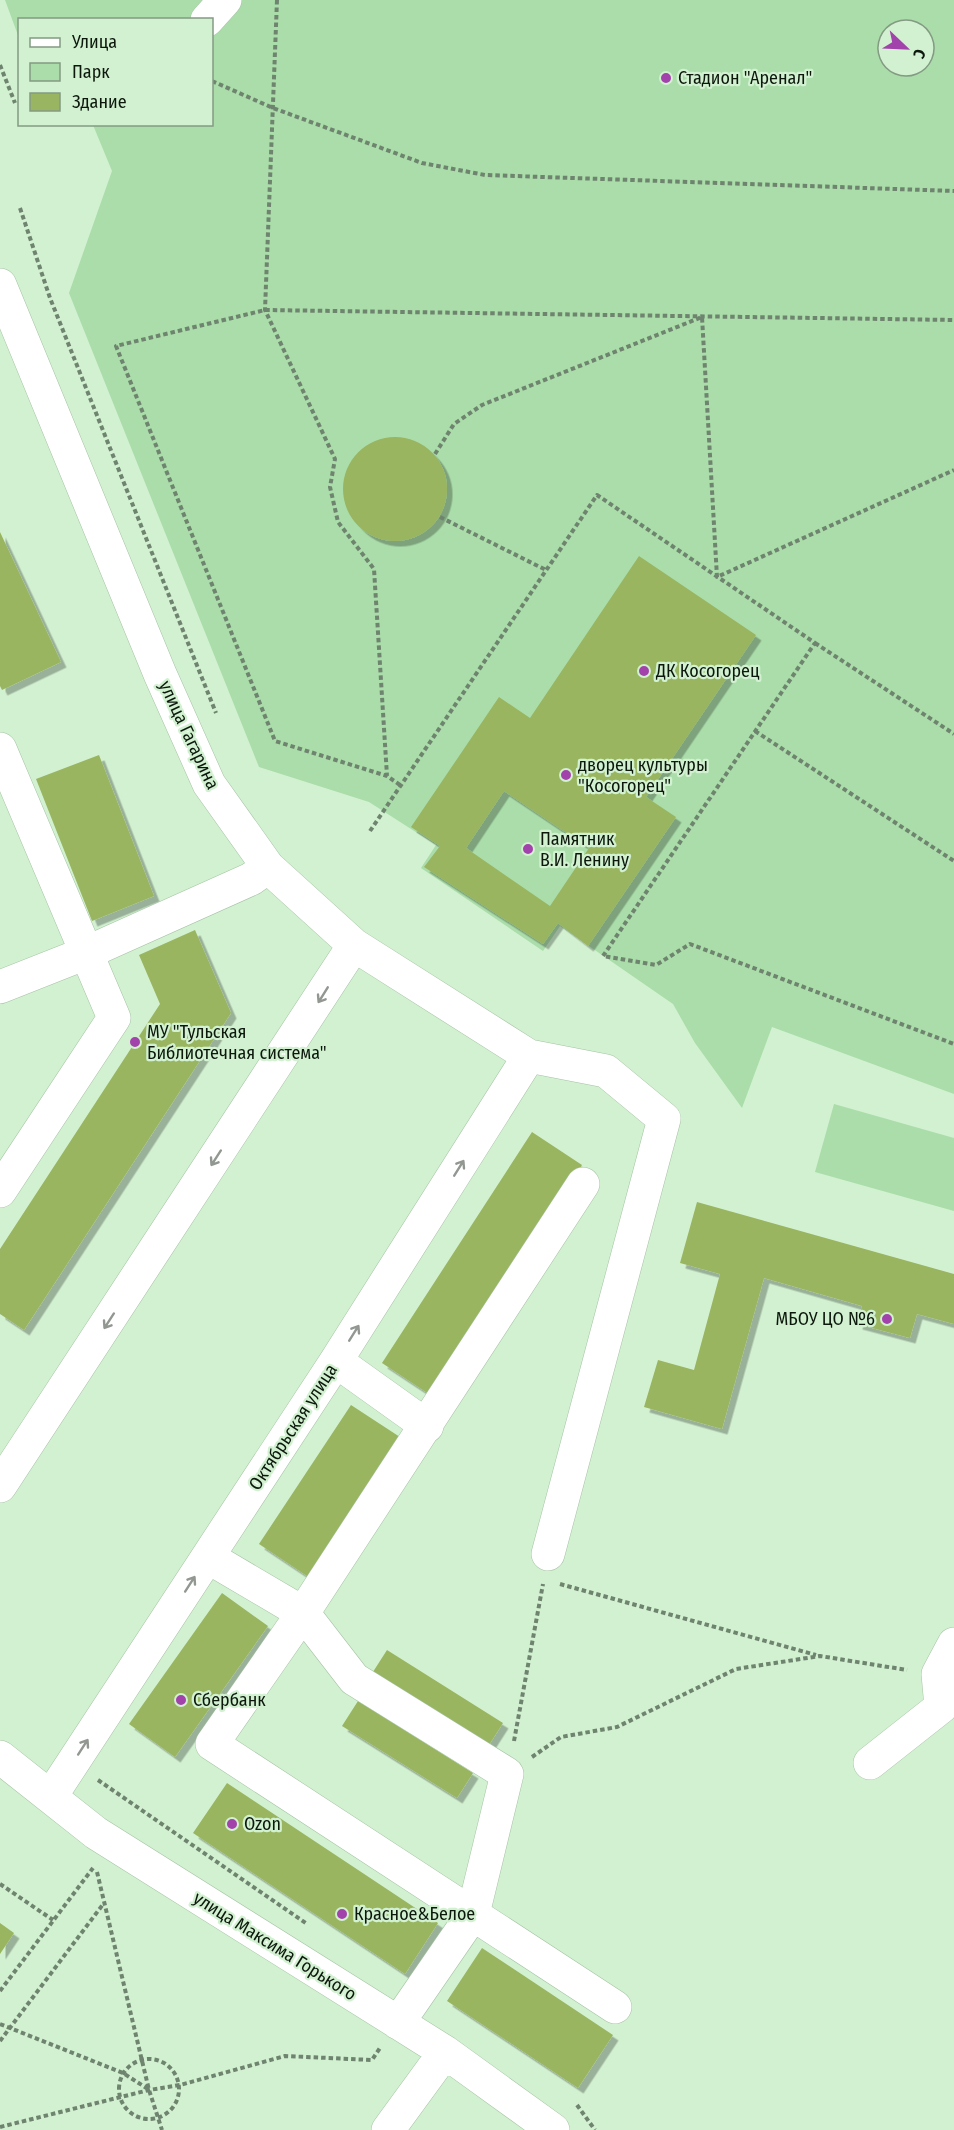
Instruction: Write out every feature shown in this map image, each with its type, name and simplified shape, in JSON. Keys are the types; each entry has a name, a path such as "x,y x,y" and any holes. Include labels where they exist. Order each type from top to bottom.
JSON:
{"street":[{"path":"209,18 225,0"},
{"name":"улица Гагарина","path":"0,285 160,674 209,784 268,867 354,945 529,1056 606,1071 664,1119 546,1567"},
{"path":"0,749 114,1018 0,1191"},
{"path":"0,987 86,953 251,879 268,867"},
{"path":"0,1486 354,945"},
{"name":"Октябрьская улица","path":"51,1796 336,1361 529,1056"},
{"path":"583,1184 427,1426 213,1744 615,2007"},
{"path":"336,1361 427,1426"},
{"path":"208,1557 303,1613 354,1679 507,1774 473,1914 398,2023"},
{"path":"870,1763 947,1713 938,1674 954,1644"},
{"name":"улица Максима Горького","path":"0,1756 96,1833 445,2052 553,2130"},
{"path":"388,2130 445,2052"}],"path":[{"path":"277,0 265,310 335,459 330,488 338,522 374,570 387,776"},
{"path":"0,64 15,103"},
{"path":"213,81 273,108 423,163 485,175 954,191"},
{"path":"20,208 50,298 218,717"},
{"path":"400,785 387,776 275,741 116,346 265,310 954,320"},
{"path":"435,454 454,424 482,405 702,317"},
{"path":"702,317 717,577"},
{"path":"717,577 954,470"},
{"path":"370,831 597,495 954,734"},
{"path":"440,517 546,570"},
{"path":"815,643 603,956 656,965 690,944 954,1044"},
{"path":"755,731 954,861"},
{"path":"507,1774 546,1567 819,1656 938,1674"},
{"path":"507,1774 561,1737 616,1727 736,1669 819,1656"},
{"path":"0,1991 95,1865 149,2090 162,2130"},
{"path":"0,1884 53,1920"},
{"path":"0,2041 105,1902"},
{"path":"0,2127 149,2090 180,2085 285,2056 372,2060 398,2023"},
{"path":"0,2024 123,2073 149,2090"},
{"path":"152,2058 163,2061 173,2069 180,2085 177,2103 159,2118 147,2120 135,2116 126,2109 120,2097 118,2086 123,2073 129,2065 142,2059 152,2058"}],"green space":[{"path":"5,0 954,0 954,1094 772,1027 742,1108 695,1043 673,1004 560,926 543,951 421,868 436,845 369,802 259,767 69,293 112,171 93,126 213,126 213,18 18,18 18,35"},
{"path":"834,1104 954,1138 954,1211 815,1172"}],"building":[{"path":"395,437 415,441 432,452 443,469 447,489 443,509 432,526 415,537 395,541 375,537 358,526 347,509 343,489 347,469 358,452 375,441"},
{"path":"0,532 61,662 2,690 0,686"},
{"path":"639,556 756,635 646,797 676,817 588,946 558,923 543,944 424,867 440,846 411,827 499,697 530,718","holes":["504,791 589,848 550,906 466,848"]},
{"path":"99,755 154,896 92,921 36,779"},
{"path":"195,930 231,1013 24,1330 0,1314 0,1249 160,1004 139,955"},
{"path":"532,1132 582,1165 432,1396 382,1363"},
{"name":"МБОУ ЦО №6","path":"697,1202 954,1274 954,1324 917,1314 910,1338 857,1324 862,1306 764,1278 722,1429 644,1407 658,1360 694,1370 720,1274 680,1263"},
{"path":"351,1405 403,1439 310,1578 259,1544"},
{"path":"222,1593 268,1626 175,1757 129,1724"},
{"path":"387,1650 503,1723 487,1748 371,1675"},
{"path":"358,1701 473,1773 457,1798 342,1726"},
{"path":"227,1783 438,1923 405,1974 193,1833"},
{"path":"0,1923 14,1933 0,1954"},
{"path":"482,1948 613,2035 578,2088 447,2001"}],"place":[{"name":"Стадион \"Аренал\"","path":"666,78"},
{"name":"ДК Косогорец","path":"644,671"},
{"name":"дворец культуры \"Косогорец\"","path":"566,775"},
{"name":"Памятник В.И. Ленину","path":"528,849"},
{"name":"МУ \"Тульская Библиотечная система\"","path":"135,1042"},
{"name":"МБОУ ЦО №6","path":"887,1319"},
{"name":"Сбербанк","path":"181,1700"},
{"name":"Ozon","path":"232,1824"},
{"name":"Красное&Белое","path":"342,1914"}]}
